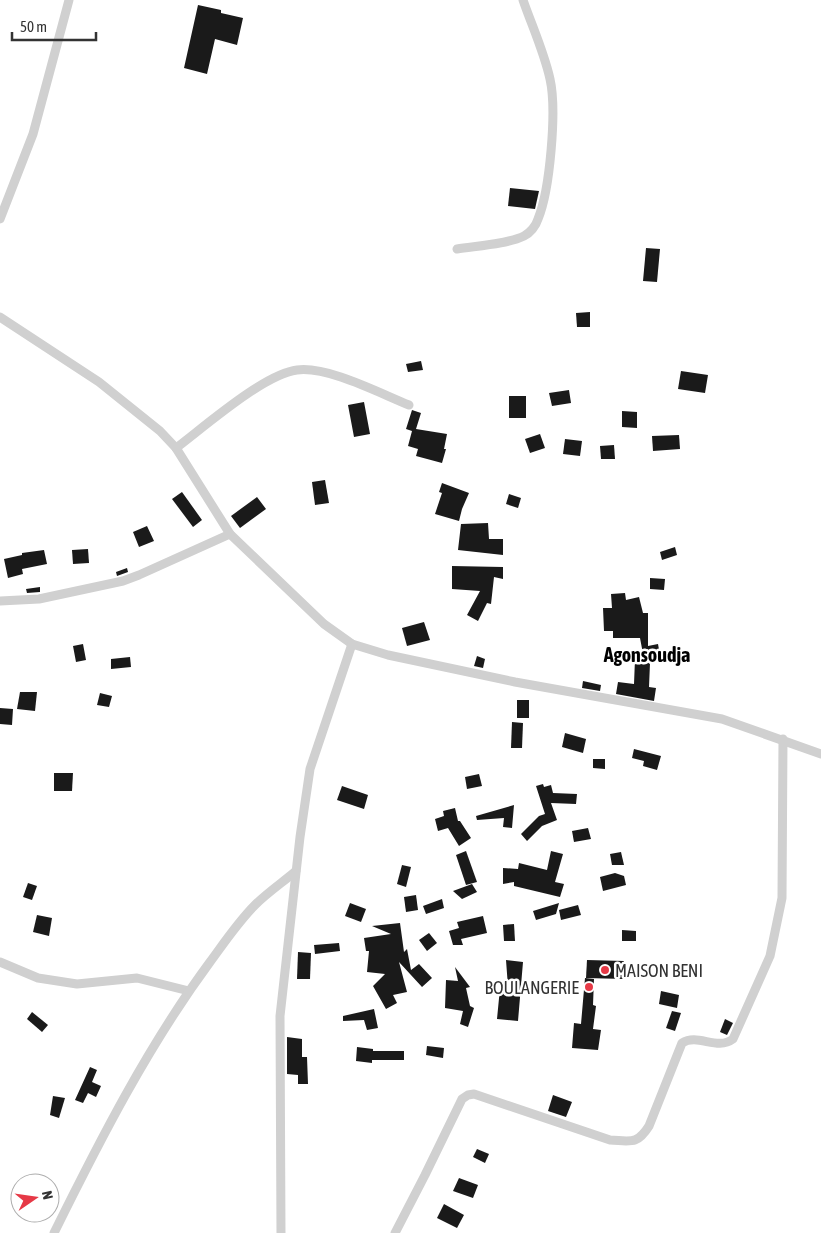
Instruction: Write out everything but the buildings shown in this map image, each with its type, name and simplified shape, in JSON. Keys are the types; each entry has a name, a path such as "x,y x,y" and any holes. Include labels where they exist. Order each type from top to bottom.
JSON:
{"street":[{"path":"0,219 33,134 69,0"},
{"path":"457,249 508,241 525,236 538,220 543,204 550,152 553,98 550,78 523,0"},
{"path":"0,317 99,382 160,431 176,448 230,534 324,624 352,644 388,655 516,682 722,719 821,754"},
{"path":"176,448 255,389 280,374 298,370 335,375 409,405"},
{"path":"0,601 39,599 123,581 230,534"},
{"path":"282,1233 280,1016 296,871 310,769 352,644"},
{"path":"395,1233 462,1099 468,1095 474,1094 610,1140 631,1141 642,1136 649,1126 682,1043 693,1040 722,1044 733,1039 770,956 782,898 783,739"},
{"path":"54,1233 85,1170 150,1054 189,991 255,904 296,871"},
{"path":"0,962 38,978 78,984 137,978 189,991"}],"place":[{"name":"MAISON BENI","path":"605,970"},
{"name":"BOULANGERIE","path":"589,987"}],"district":[{"name":"Agonsoudja","path":"647,654"}]}
